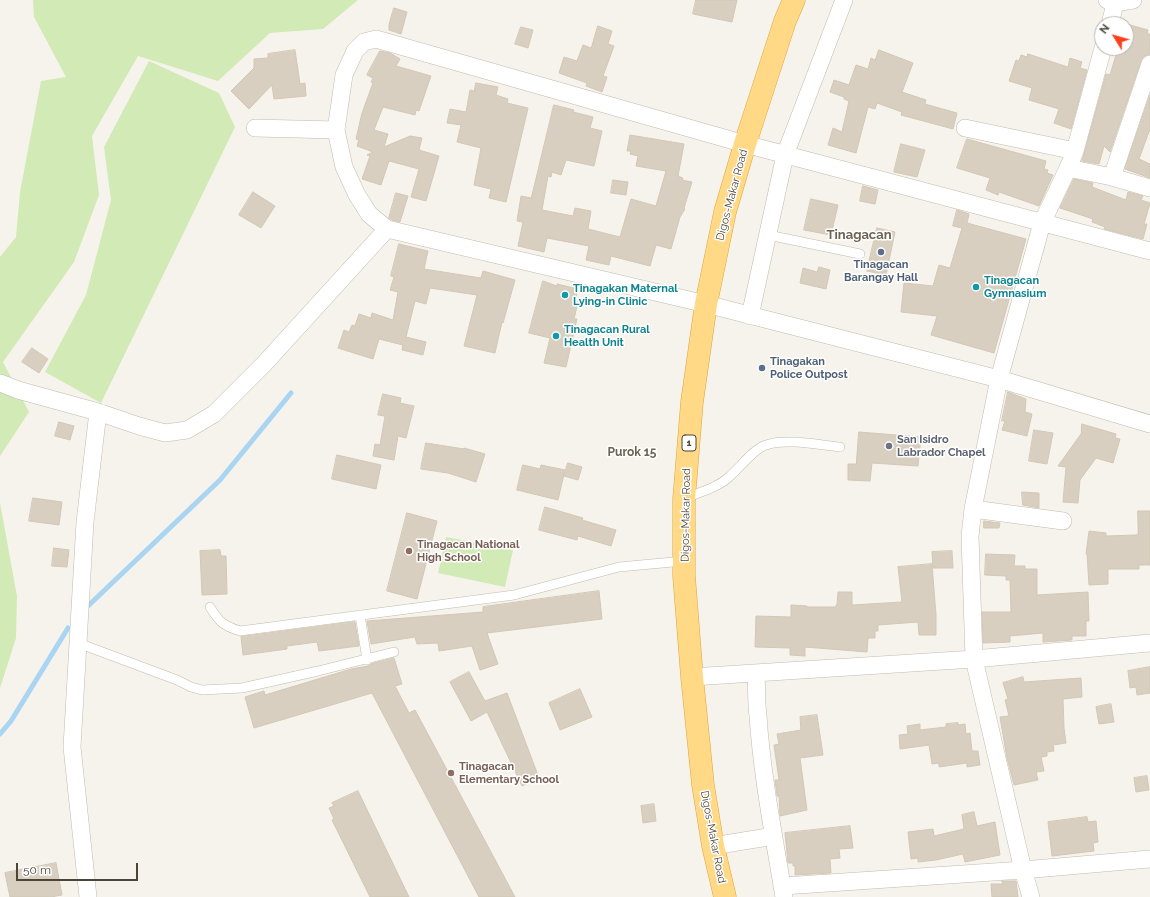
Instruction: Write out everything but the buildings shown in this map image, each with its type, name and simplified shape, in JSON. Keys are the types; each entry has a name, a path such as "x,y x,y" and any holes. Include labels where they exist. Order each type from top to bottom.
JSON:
{"highway":[{"name":"Digos-Makar Road","path":"724,897 713,846 703,786 692,677 684,561 684,499 692,402 706,304 725,212 745,144 785,21 794,0"}],"street":[{"path":"750,316 785,155 844,0"},
{"path":"1111,16 1113,1 1134,0"},
{"path":"1150,251 785,155 376,39 364,42 355,51 344,75 336,130 344,167 357,195 369,214 387,229 706,304 999,379 1150,424"},
{"path":"1031,897 1022,870 974,659 970,536 973,509 999,379 1042,223 1075,151 1101,56"},
{"path":"1112,177 1150,64"},
{"path":"255,128 336,130"},
{"path":"965,128 1075,151"},
{"path":"1068,168 1112,177 1150,188"},
{"path":"0,383 18,390 98,412 165,433 187,430 214,414 264,364 387,229"},
{"path":"88,897 72,748 84,522 98,412"},
{"path":"973,509 1063,521"},
{"path":"692,677 974,659 1150,643"},
{"path":"756,673 758,716 774,836 784,892 1150,859"},
{"path":"713,846 774,836"}],"lane":[{"path":"768,235 860,254"},
{"path":"684,499 715,486 728,478 760,448 767,444 783,442 840,447"},
{"path":"210,607 218,621 230,628 240,631 514,595 619,567 684,561"},
{"path":"360,615 367,660"},
{"path":"78,643 202,690 242,688 367,660 394,652"}],"green space":[{"path":"33,0 358,0 323,29 270,33 218,81 138,56 92,136 99,195 74,262 3,362 29,412 0,456 0,257 16,237 20,192 41,81 66,77 34,17"},
{"path":"149,61 219,93 235,127 101,403 45,372 86,295 111,200 104,147"},
{"path":"0,503 17,596 16,638 0,688"},
{"path":"446,537 513,550 505,587 438,573"}],"waterway":[{"path":"88,606 220,480 291,393"},
{"path":"0,734 11,721 68,628"}],"place":[{"name":"Tinagacan Barangay Hall","path":"881,252"},
{"name":"Tinagacan Gymnasium","path":"976,287"},
{"name":"Tinagakan Maternal Lying-in Clinic","path":"565,295"},
{"name":"Tinagacan Rural Health Unit","path":"556,336"},
{"name":"Tinagakan Police Outpost","path":"762,368"},
{"name":"San Isidro Labrador Chapel","path":"889,446"},
{"name":"Tinagacan National High School","path":"409,551"},
{"name":"Tinagacan Elementary School","path":"451,773"}],"district":[{"name":"Tinagacan","path":"859,235"},
{"name":"Purok 15","path":"632,452"}]}
